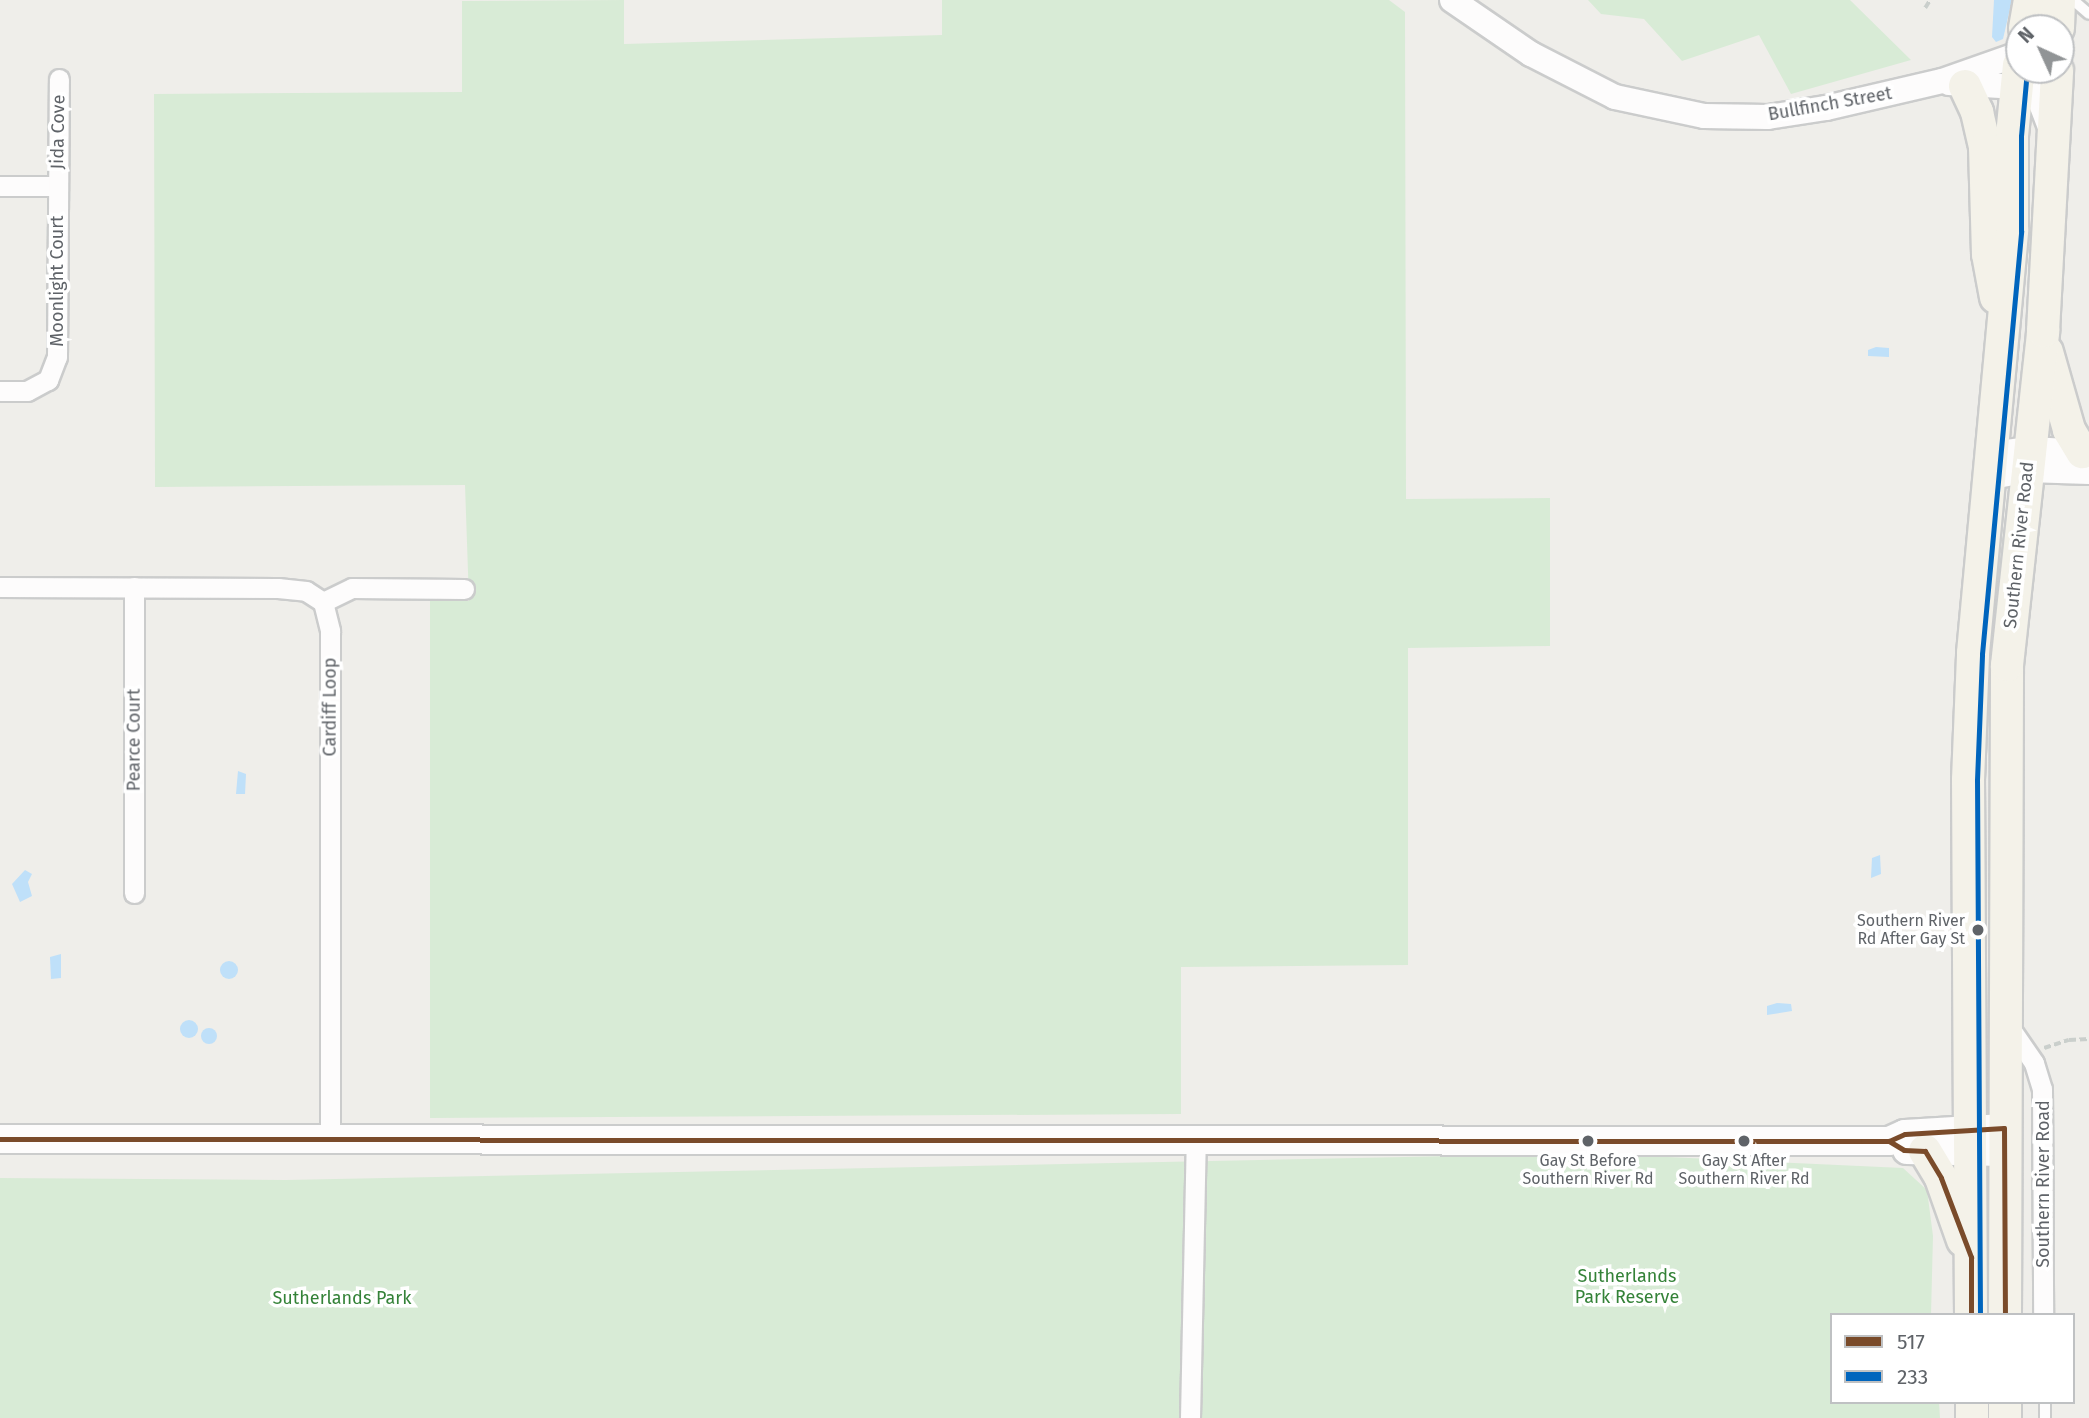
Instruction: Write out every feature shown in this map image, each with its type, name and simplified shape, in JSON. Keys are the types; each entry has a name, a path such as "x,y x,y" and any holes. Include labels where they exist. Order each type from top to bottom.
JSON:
{"main road":[{"path":"1953,84 1977,112 1985,147 1987,254 1996,293 1997,397"},
{"name":"Southern River Road","path":"1971,1313 1968,780 1973,653 2012,230 2020,84"},
{"name":"Southern River Road","path":"2005,1313 2007,665 2042,337 2056,84"},
{"path":"2042,337 2069,430 2087,459"},
{"path":"0,1139 1196,1138 1889,1141 1905,1133 1971,1141 2004,1140"},
{"path":"1889,1141 1905,1150 1925,1151 1971,1141"},
{"path":"1925,1151 1941,1178 1971,1257"}],"street":[{"name":"Bullfinch Street","path":"1452,0 1531,54 1615,97 1704,116 1768,117 2005,76"},
{"name":"Bullfinch Street","path":"1953,84 2005,60"},
{"name":"Jida Cove","path":"57,186 59,79"},
{"path":"2031,84 2035,88 2053,137"},
{"path":"0,186 57,186"},
{"name":"Moonlight Court","path":"0,391 27,391 48,380 57,357 57,186"},
{"path":"1992,466 2028,460 2087,459"},
{"path":"0,587 278,588 306,591 323,602 352,589 464,589"},
{"name":"Pearce Court","path":"134,587 134,893"},
{"name":"Cardiff Loop","path":"323,602 330,631 330,1139"},
{"name":"Southern River Road","path":"2006,1021 2034,1063 2042,1089 2043,1313"},
{"path":"1190,1418 1196,1138"}],"lane":[{"path":"2073,0 2089,13"}],"path":[{"path":"1925,8 1930,0"},
{"path":"2034,1063 2046,1045 2089,1040"}],"green space":[{"path":"624,0 624,44 942,35 942,0 1389,0 1405,12 1406,499 1550,498 1550,646 1408,648 1408,965 1181,967 1181,1114 430,1118 430,600 469,601 465,485 155,487 154,94 462,92 462,1"},
{"path":"1588,0 1850,0 1911,60 1791,94 1759,35 1682,61 1644,19 1601,14"},
{"name":"Sutherlands Park Reserve","path":"1503,1155 1646,1156 1903,1168 1927,1190 1933,1236 1931,1313 1830,1313 1830,1404 1939,1404 1940,1418 0,1418 0,1178 286,1180"}],"water":[{"path":"1994,0 2012,0 2009,14 2005,14 2003,39 1996,42 1992,37"},
{"path":"1876,347 1889,348 1889,357 1868,356 1868,350"},
{"path":"238,771 246,774 245,794 236,794"},
{"path":"1880,855 1881,874 1871,878 1872,858"},
{"path":"25,870 32,874 28,882 32,896 20,902 12,884"},
{"path":"61,954 61,978 51,979 50,957"},
{"path":"229,961 235,964 238,970 235,976 229,979 223,976 220,970 223,964"},
{"path":"1777,1003 1791,1004 1792,1011 1767,1015 1767,1006"},
{"path":"189,1020 195,1023 198,1029 195,1035 189,1038 183,1035 180,1029 183,1023"},
{"path":"209,1028 215,1030 215,1042 209,1044 203,1042 201,1036 203,1030"}],"transit line":[{"name":"233","path":"1980,1313 1977,780 1982,654 2021,231 2021,136 2026,84"},
{"name":"517","path":"0,1139 1889,1141 1905,1134 2004,1128 2005,1313"},
{"name":"517","path":"1863,1141 1889,1141 1904,1150 1925,1151 1941,1178 1971,1257 1971,1312"}],"place":[{"name":"Southern River Rd After Gay St","path":"1978,930"},
{"name":"Gay St Before Southern River Rd","path":"1588,1141"},
{"name":"Gay St After Southern River Rd","path":"1744,1141"}],"park label":[{"name":"Sutherlands Park","path":"342,1298"}]}
